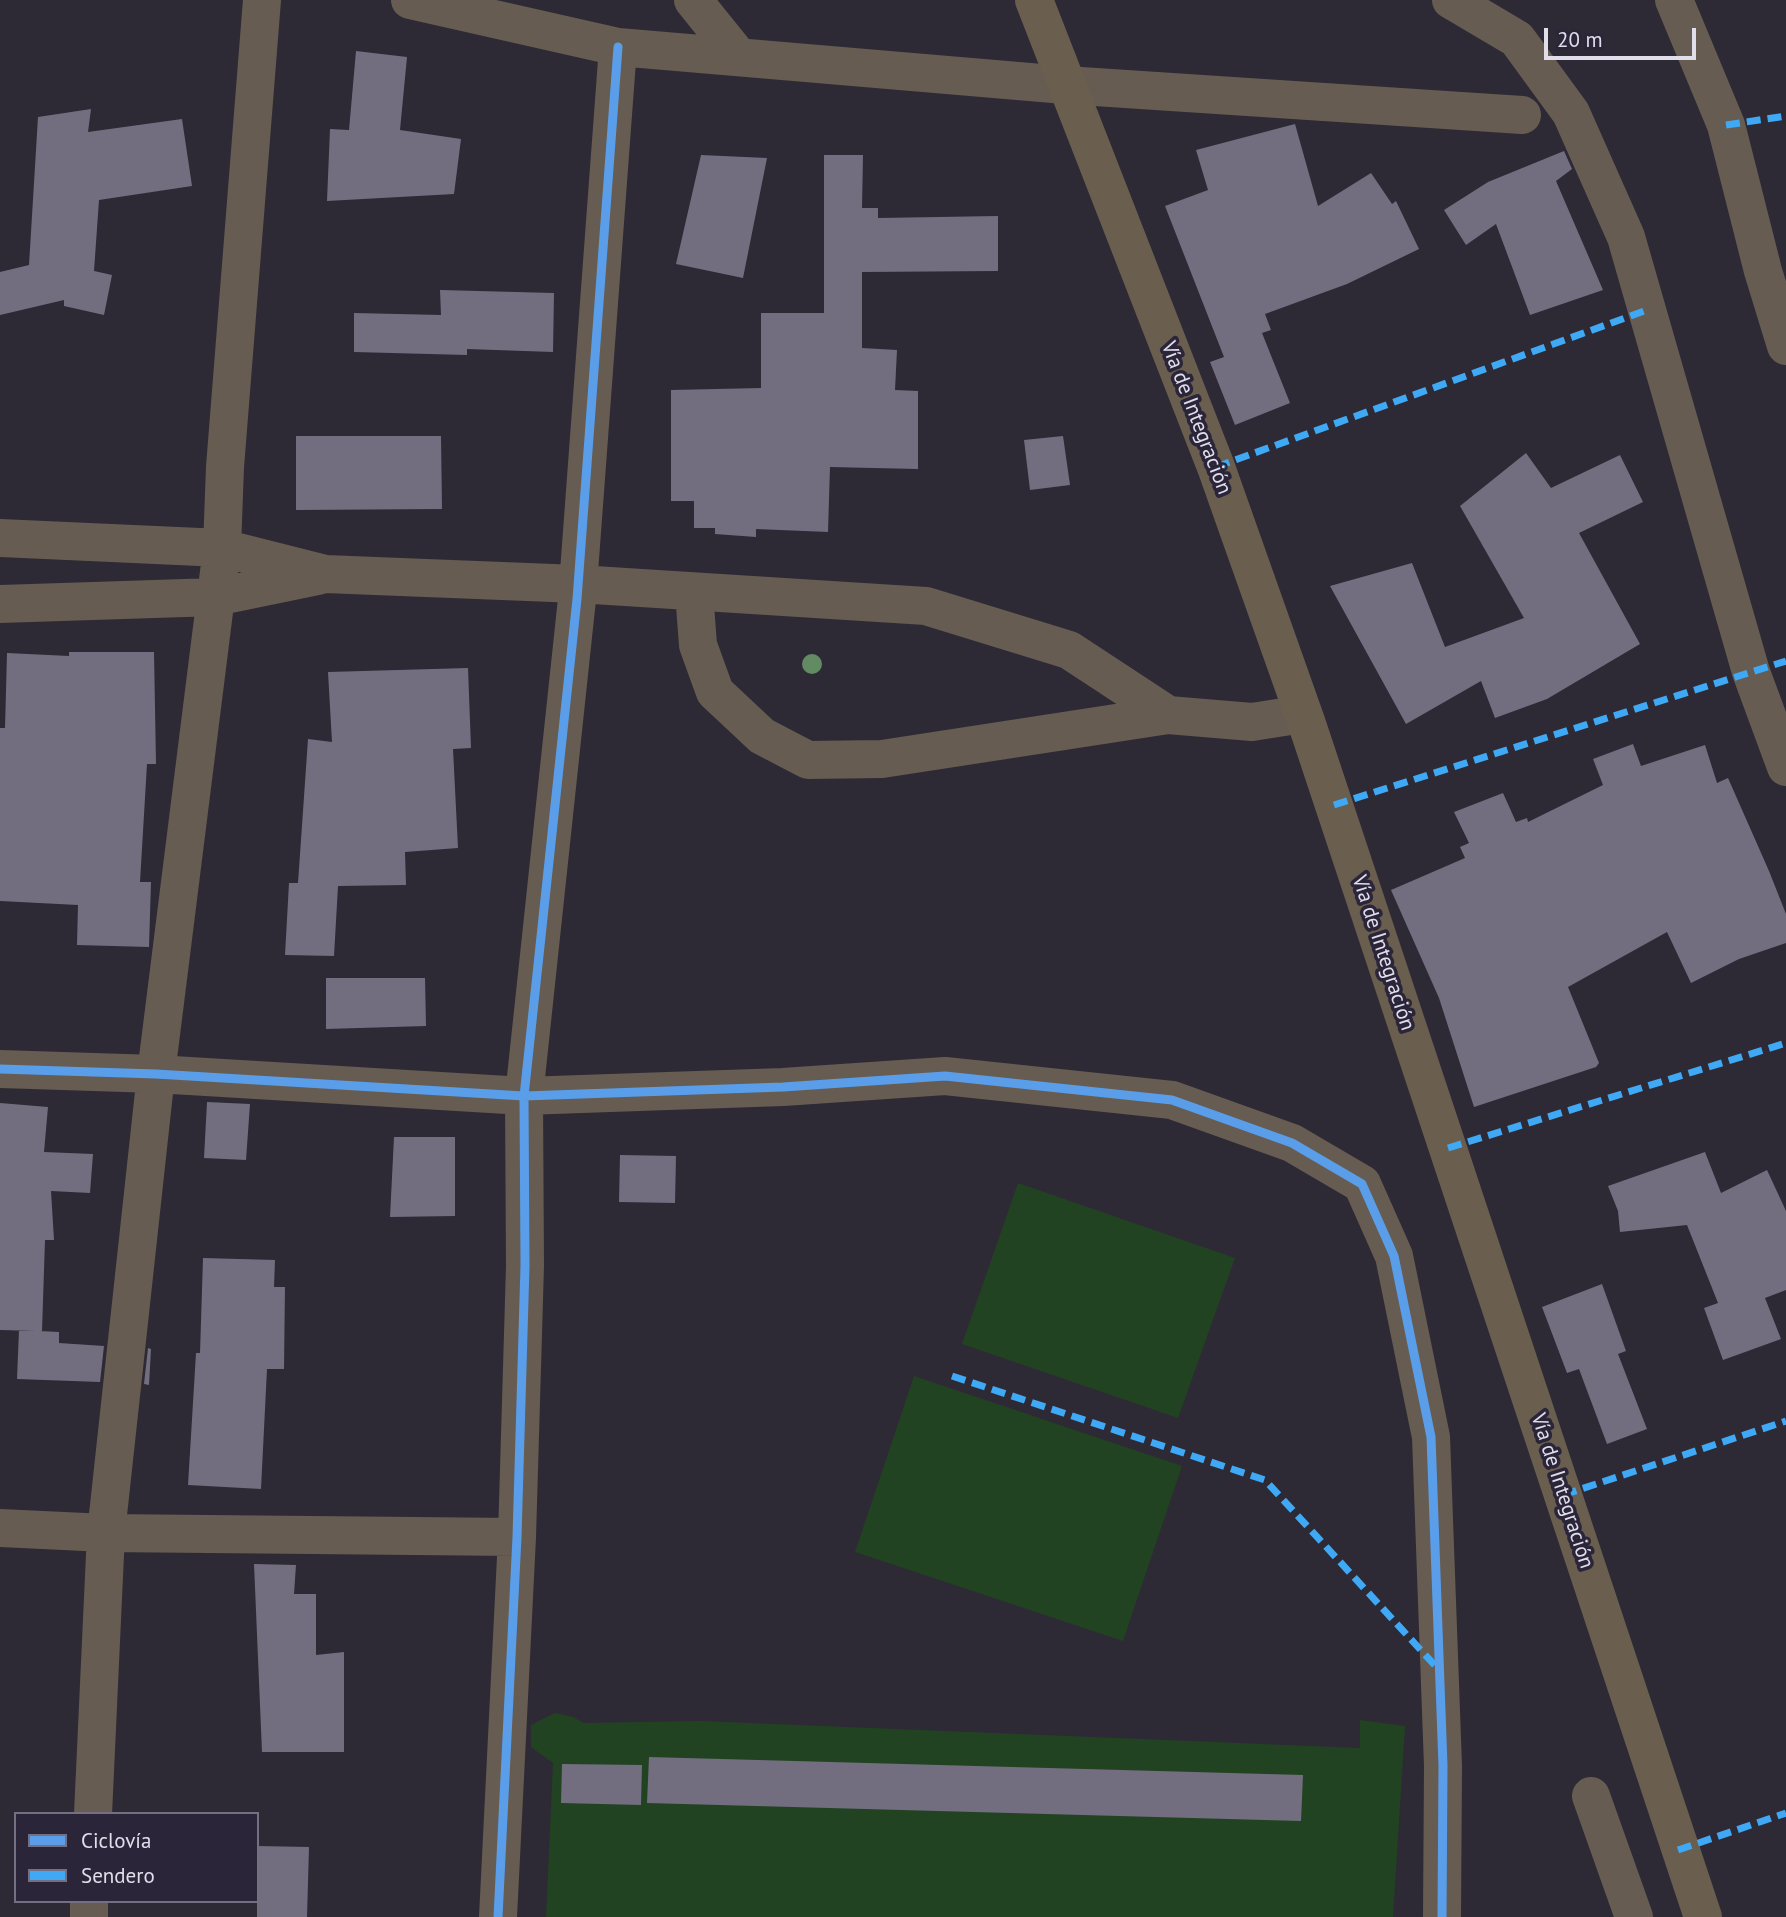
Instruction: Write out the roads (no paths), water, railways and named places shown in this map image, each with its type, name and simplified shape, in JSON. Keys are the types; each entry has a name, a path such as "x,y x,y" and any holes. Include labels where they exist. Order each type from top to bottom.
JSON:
{"main road":[{"name":"Vía de Integración","path":"1034,0 1216,467 1303,713 1703,1917"}],"street":[{"path":"93,1812 106,1533 156,1074 222,548 225,467 262,0"},
{"path":"410,0 618,47 1065,85 1522,115"},
{"path":"693,0 738,56"},
{"path":"1451,0 1517,39 1571,113 1621,224 1748,660 1786,767"},
{"path":"1674,0 1726,125 1763,271 1786,346"},
{"path":"498,1917 517,1537 525,1266 524,1096 578,584 618,47"},
{"path":"0,538 222,548 325,574 578,584 926,606 1069,650 1168,715"},
{"path":"0,604 216,597 325,574"},
{"path":"694,592 698,645 715,692 761,736 808,760 882,759 1168,715 1252,722 1303,713"},
{"path":"0,1069 156,1074 524,1096 783,1087 945,1076 1172,1100 1292,1143 1362,1184 1394,1256 1431,1437 1443,1766 1442,1917"},
{"path":"0,1528 106,1533 517,1537"},
{"path":"1591,1796 1634,1917"}]}
